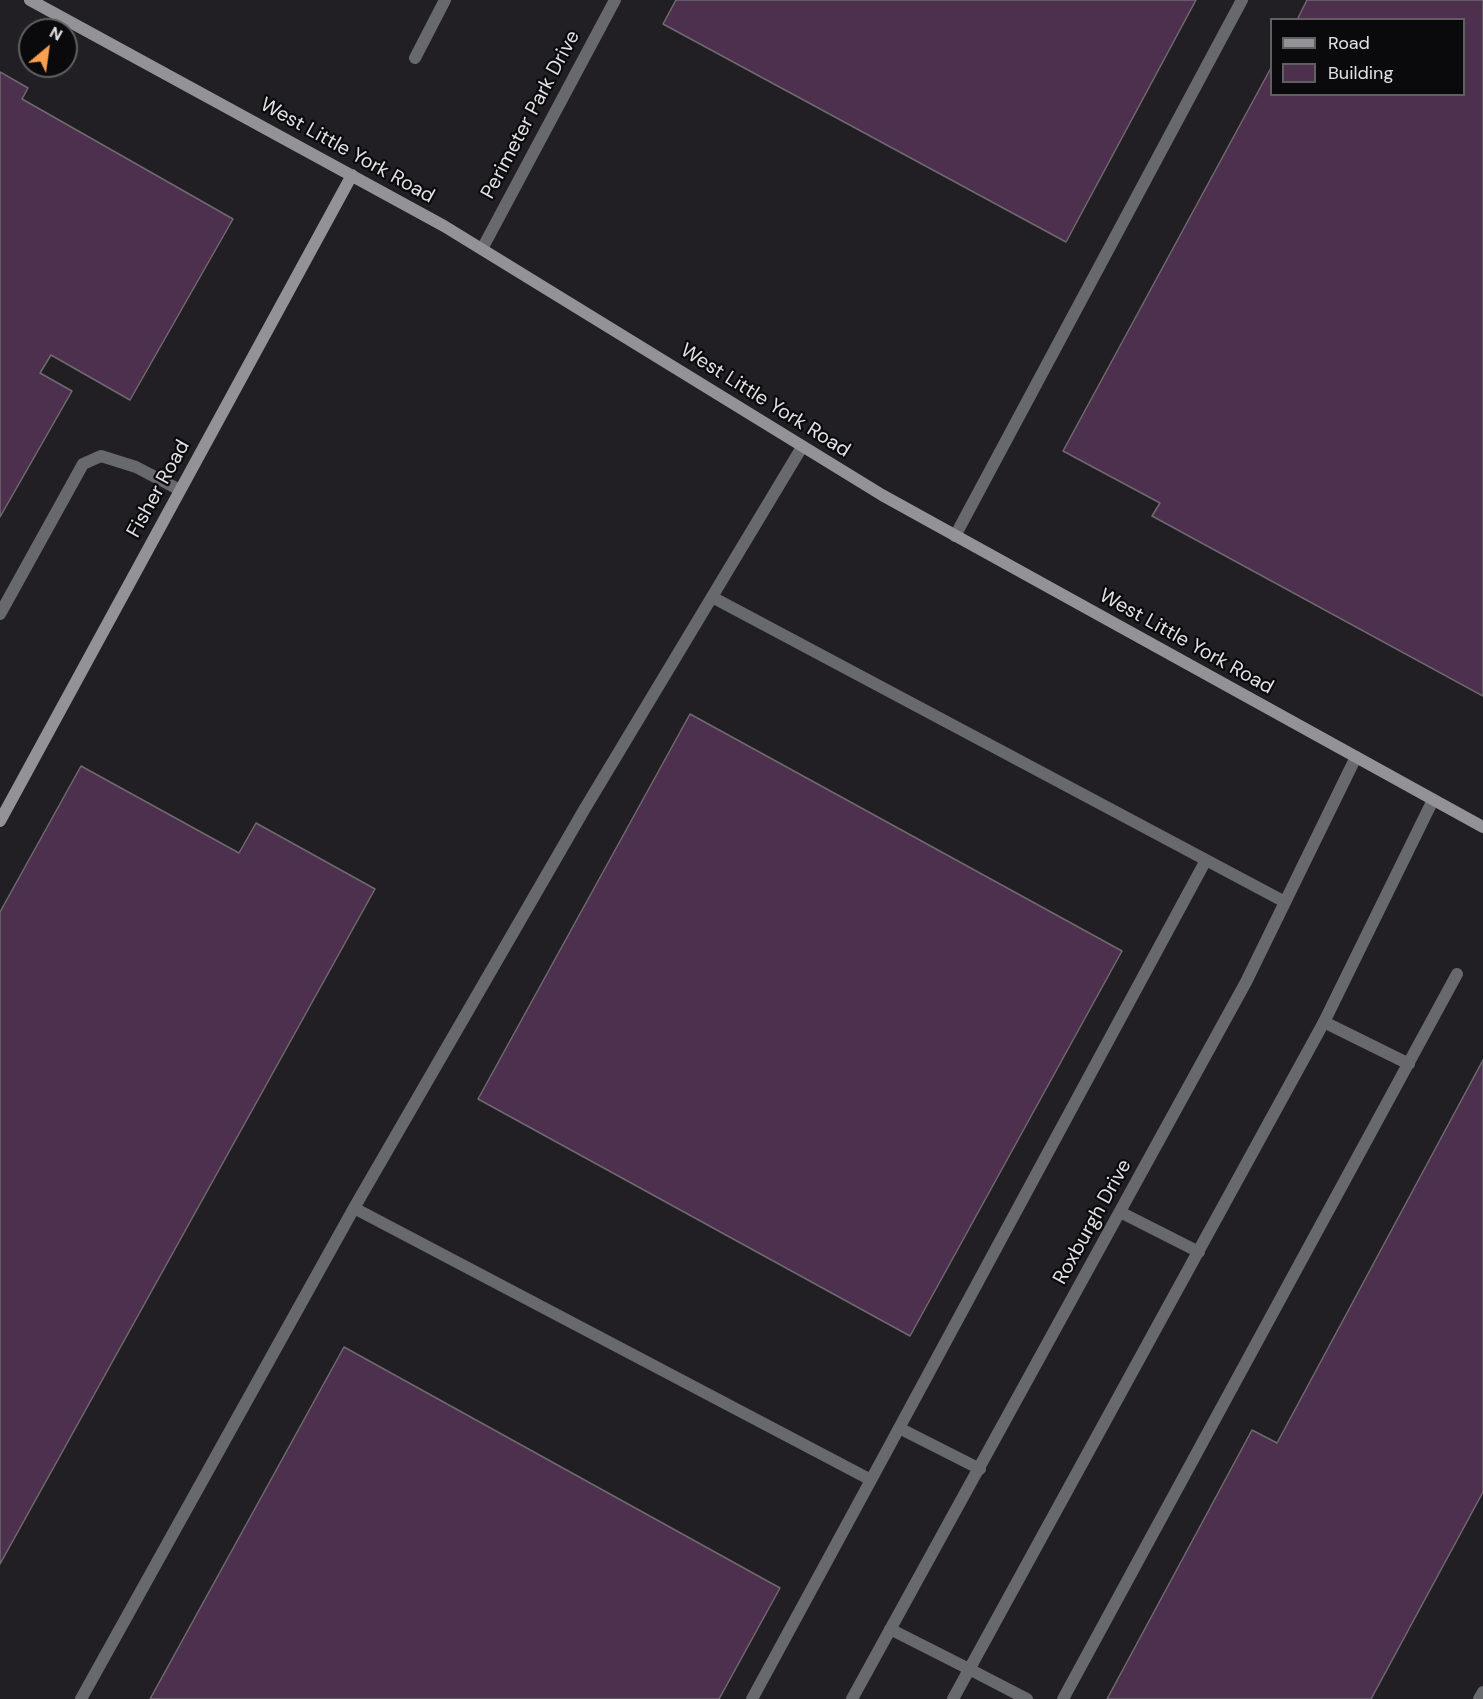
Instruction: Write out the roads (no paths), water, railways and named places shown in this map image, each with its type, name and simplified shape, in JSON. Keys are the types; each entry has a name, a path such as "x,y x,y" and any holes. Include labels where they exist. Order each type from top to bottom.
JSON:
{"main road":[{"name":"West Little York Road","path":"30,0 352,175 482,249 802,447 955,536 1483,827"},
{"name":"Fisher Road","path":"0,821 352,175"}],"street":[{"path":"416,58 445,0"},
{"name":"Perimeter Park Drive","path":"482,249 615,0"},
{"path":"955,536 1242,0"},
{"path":"81,1699 354,1208 566,841 802,447"},
{"path":"0,614 83,464 101,456 136,466 180,490"},
{"path":"712,597 1285,902"},
{"name":"Roxburgh Drive","path":"852,1699 1246,982 1356,758"},
{"path":"953,1699 1324,1022 1433,800"},
{"path":"752,1699 1206,860"},
{"path":"1063,1699 1457,974"},
{"path":"1324,1022 1408,1065"},
{"path":"354,1208 871,1480"},
{"path":"1120,1212 1199,1252"},
{"path":"898,1428 980,1469"},
{"path":"890,1629 1027,1699"},
{"path":"1479,1699 1483,1692"}]}
